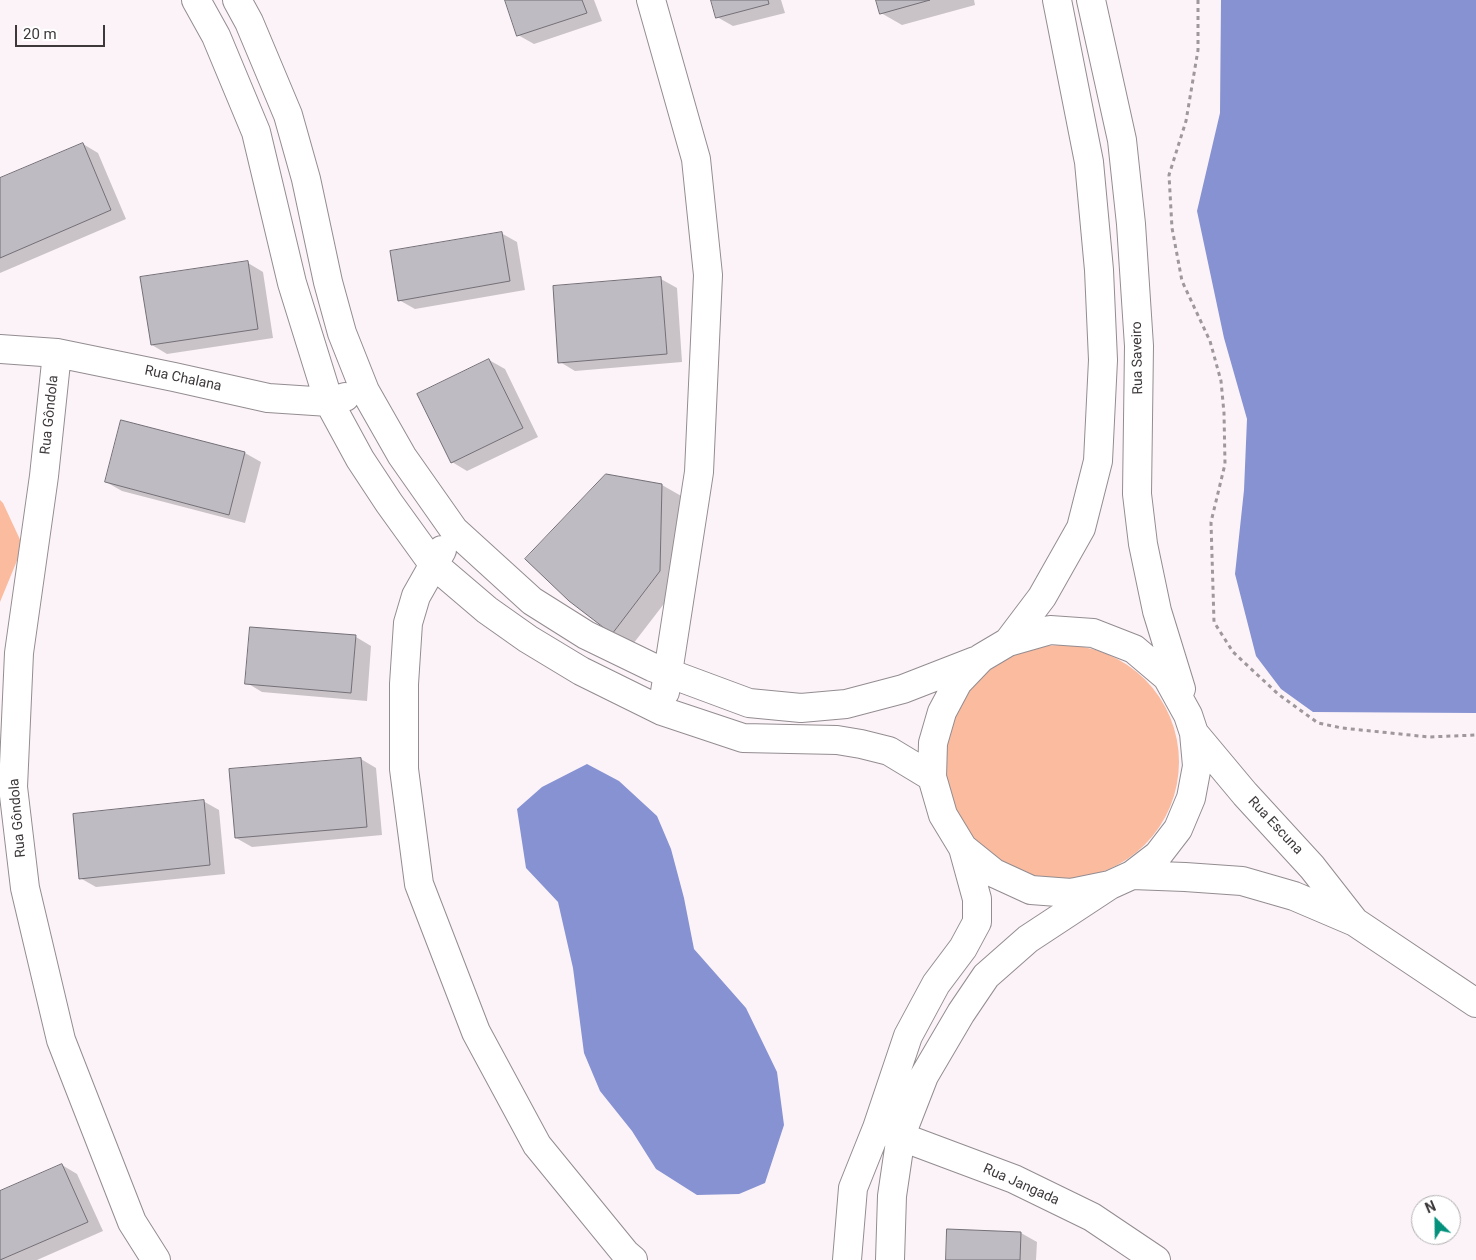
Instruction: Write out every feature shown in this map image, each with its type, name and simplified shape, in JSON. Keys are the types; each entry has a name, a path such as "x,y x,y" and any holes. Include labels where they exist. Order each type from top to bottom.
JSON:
{"street":[{"path":"196,0 216,36 256,132 295,291 329,402 360,459 433,564 487,610 528,639 581,670 662,711 743,738 837,740 861,744 889,751 932,777"},
{"path":"237,0 249,22 288,115 306,179 328,282 342,333 365,391 402,456 454,530 532,601 586,635 667,674 749,703 801,708 846,704 903,689 981,658 1008,642 1050,630 1093,633 1134,649 1167,677 1191,724 1197,766 1191,798 1178,829 1158,855 1028,939 986,976 961,1013 924,1076 853,1188 847,1260"},
{"path":"651,0 696,159 708,275 699,472 662,711"},
{"path":"1008,642 1042,597 1081,528 1098,461 1103,360 1099,270 1090,172 1057,0"},
{"name":"Rua Saveiro","path":"1091,0 1122,140 1131,224 1139,346 1137,494 1143,544 1157,611 1191,724"},
{"name":"Rua Chalana","path":"0,348 57,353 268,398 329,402 365,391"},
{"name":"Rua Gôndola","path":"57,353 44,476 20,653 13,787 25,888 61,1040 132,1222 156,1260"},
{"path":"454,530 416,596 408,623 404,684 404,769 420,884 476,1032 537,1145 626,1254 633,1260"},
{"path":"890,1260 892,1196 889,1132 908,1036 936,984 963,948 978,922 977,899 963,848 943,814 932,777 933,743 942,712 958,682 981,658"},
{"name":"Rua Escuna","path":"1191,724 1245,794 1312,867 1355,922"},
{"path":"963,848 994,874 1031,890 1071,893 1121,880"},
{"name":"Rua Escuna","path":"1121,880 1185,876 1242,881 1294,896 1355,922 1476,1003"},
{"name":"Rua Jangada","path":"889,1132 1014,1179 1092,1217 1156,1260"}],"path":[{"path":"1198,0 1198,50 1191,94 1186,120 1169,175 1172,228 1182,281 1210,341 1221,381 1225,464 1211,522 1214,622 1233,652 1278,694 1318,723 1342,728 1429,737 1476,735"}],"shaded area":[{"path":"0,500 23,546 0,602"},
{"path":"1050,645 1074,645 1107,654 1127,664 1145,679 1160,697 1170,717 1177,739 1179,762 1177,785 1170,807 1160,827 1145,845 1127,860 1096,874 1074,879 1050,879 1028,874 997,860 971,836 964,827 950,796 945,774 945,750 950,728 964,697 988,671 997,664 1028,650"}],"water":[{"path":"1221,0 1476,0 1476,713 1313,712 1281,689 1256,656 1235,574 1244,490 1247,419 1224,338 1197,211 1220,113"},
{"path":"587,764 619,781 657,816 671,849 684,898 694,949 746,1008 777,1072 784,1125 765,1183 739,1194 697,1195 656,1169 632,1131 600,1091 584,1053 573,968 558,902 526,868 517,809 542,787"}],"building":[{"path":"505,0 582,0 587,13 517,36"},
{"path":"711,0 768,0 769,4 716,18"},
{"path":"876,0 930,0 880,14"},
{"path":"83,143 111,210 0,258 0,178"},
{"path":"502,232 510,281 398,301 390,251"},
{"path":"248,261 258,329 151,345 140,277"},
{"path":"661,277 667,354 558,363 553,286"},
{"path":"489,359 523,428 451,463 417,394"},
{"path":"121,420 245,452 229,515 105,482"},
{"path":"606,474 662,484 660,571 612,634 569,601 525,559"},
{"path":"250,627 356,635 351,693 245,684"},
{"path":"361,758 367,827 235,838 229,769"},
{"path":"204,800 210,865 79,879 73,814"},
{"path":"62,1164 88,1222 0,1260 0,1191"},
{"path":"947,1229 1021,1232 1020,1260 946,1260"}]}
